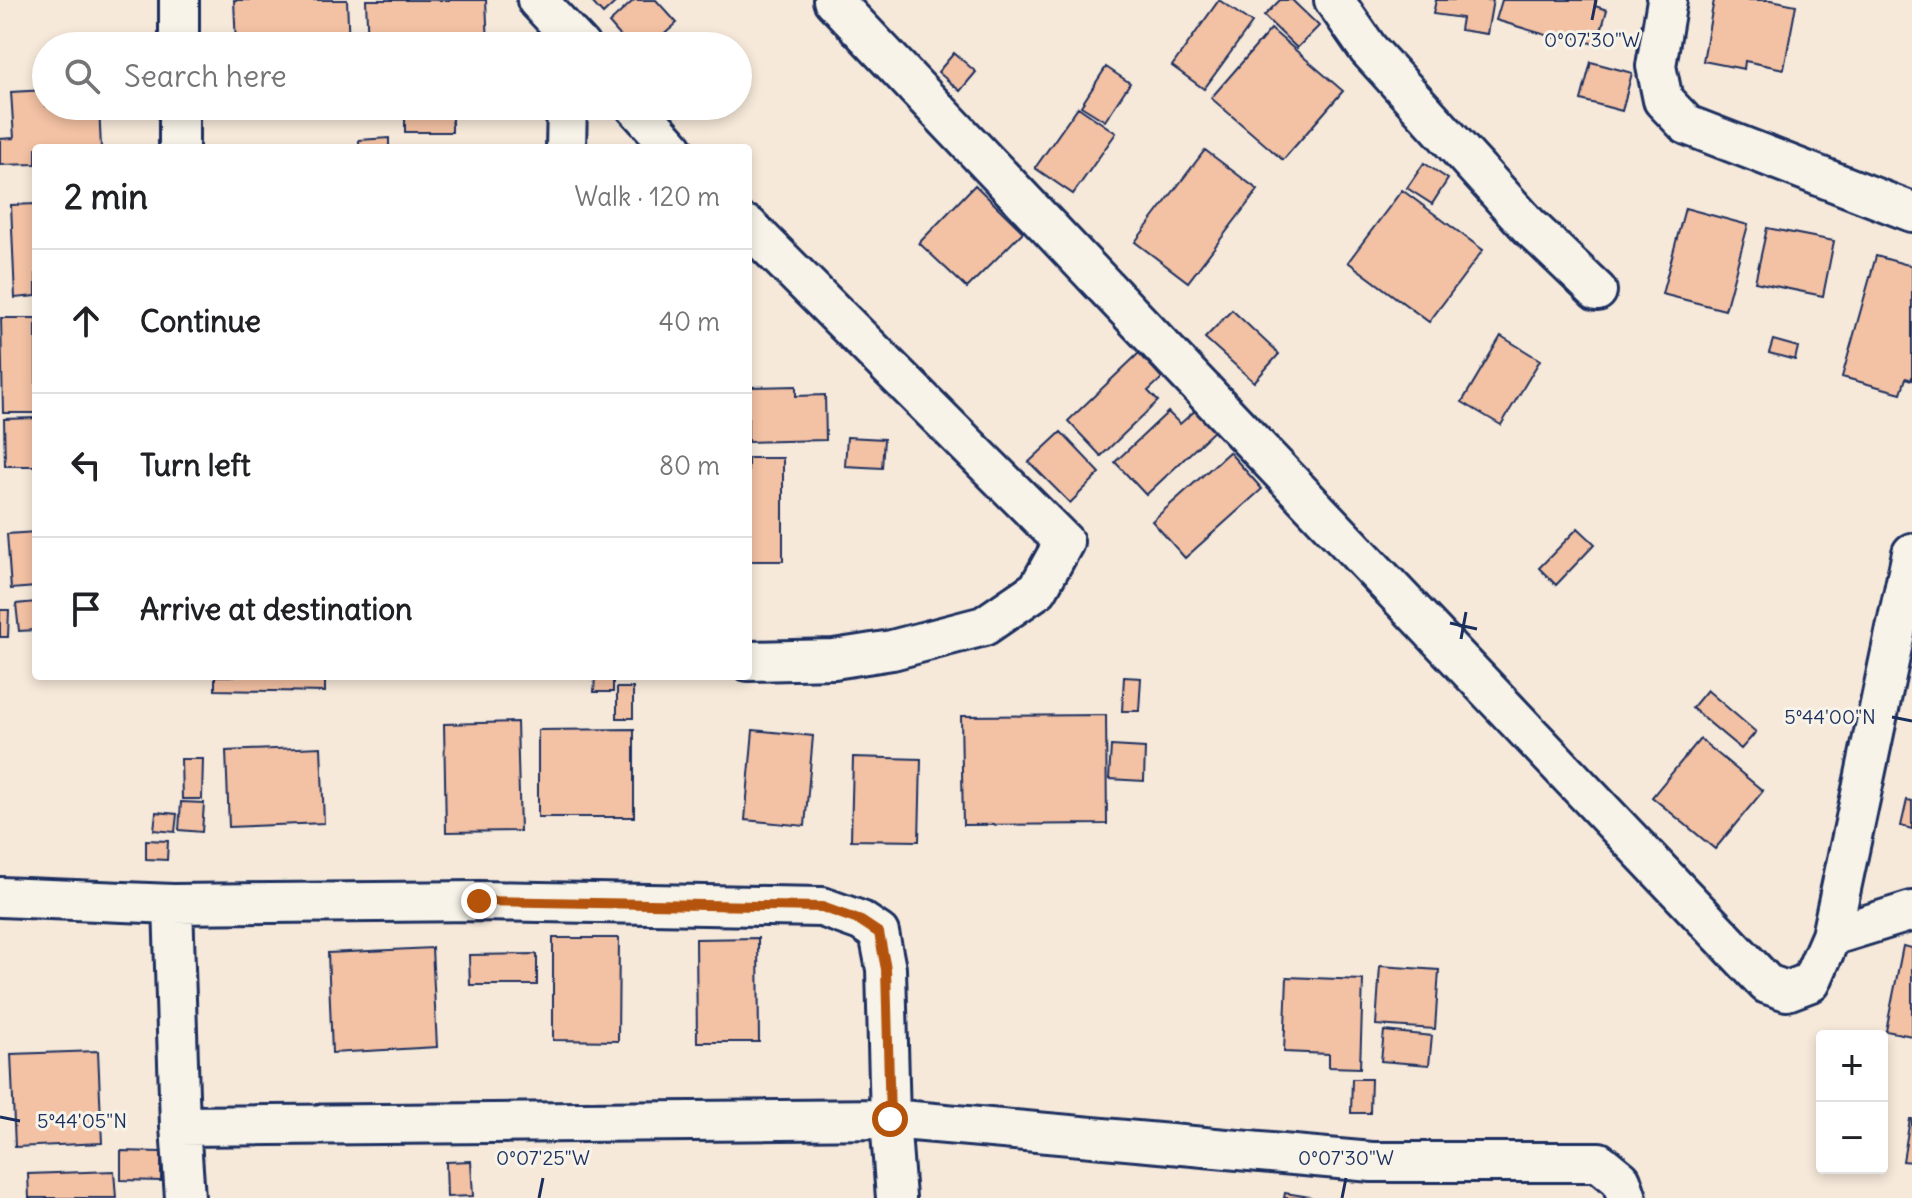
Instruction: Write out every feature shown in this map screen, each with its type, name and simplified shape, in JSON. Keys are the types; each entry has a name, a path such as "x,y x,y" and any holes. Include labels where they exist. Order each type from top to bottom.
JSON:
{"street":[{"path":"179,0 179,32"},
{"path":"537,0 564,32"},
{"path":"833,0 1767,984 1787,991 1811,982 1831,936 1912,553"},
{"path":"1334,0 1378,60 1528,225 1597,291"},
{"path":"1667,0 1656,66 1663,100 1687,125 1912,212"},
{"path":"179,120 179,144"},
{"path":"566,144 567,120"},
{"path":"648,120 669,144"},
{"path":"752,230 1064,542 1038,589 984,626 892,650 834,659 752,661"},
{"path":"0,897 173,904 479,901 822,907 861,921 879,933 886,969 890,1119 896,1198"},
{"path":"173,904 185,1198"},
{"path":"1831,936 1912,911"},
{"path":"180,1126 890,1119 1372,1162 1599,1162 1621,1180 1627,1198"}],"building":[{"path":"234,0 347,0 348,32 235,32"},
{"path":"366,0 486,0 487,32 367,32"},
{"path":"590,0 618,0 603,14"},
{"path":"634,0 656,0 677,23 667,32 617,32 609,23"},
{"path":"1219,0 1252,23 1204,89 1172,66"},
{"path":"1280,0 1292,0 1319,26 1297,48 1264,16"},
{"path":"1436,0 1493,0 1487,34 1460,30 1462,18 1433,14"},
{"path":"1502,0 1596,0 1595,6 1607,10 1597,45 1564,34 1563,40 1496,20"},
{"path":"1714,0 1771,0 1796,5 1784,69 1745,61 1744,69 1703,61"},
{"path":"1271,29 1343,91 1283,160 1211,98"},
{"path":"954,53 976,72 960,91 938,72"},
{"path":"1591,62 1632,73 1622,111 1581,100"},
{"path":"1106,67 1130,83 1105,121 1081,106"},
{"path":"32,91 32,120 100,120 101,144 32,144 32,164 0,165 0,139 14,138 11,92"},
{"path":"1078,107 1116,133 1073,194 1035,168"},
{"path":"405,120 452,120 452,132 405,132"},
{"path":"389,138 389,144 359,144 359,140"},
{"path":"1205,150 1258,190 1188,282 1135,242"},
{"path":"1424,163 1448,179 1432,204 1407,188"},
{"path":"975,185 1023,232 967,288 919,243"},
{"path":"1402,190 1483,250 1429,322 1348,262"},
{"path":"32,204 32,296 15,298 11,205"},
{"path":"1685,208 1748,225 1725,310 1662,294"},
{"path":"1767,228 1834,241 1823,296 1755,282"},
{"path":"1876,256 1912,266 1912,380 1906,378 1901,393 1842,377"},
{"path":"1232,310 1279,354 1254,382 1205,338"},
{"path":"1,318 32,318 32,413 3,413"},
{"path":"1501,336 1540,360 1501,425 1462,402"},
{"path":"1773,340 1798,347 1795,360 1769,353"},
{"path":"1139,353 1162,378 1148,391 1158,401 1101,456 1068,421"},
{"path":"796,386 796,396 825,395 826,440 752,442 752,387"},
{"path":"1197,409 1216,429 1146,495 1115,462 1168,412 1180,424"},
{"path":"32,418 32,466 5,466 4,419"},
{"path":"1061,432 1100,473 1070,503 1029,462"},
{"path":"847,437 884,439 882,468 845,466"},
{"path":"1229,452 1262,489 1185,558 1152,521"},
{"path":"752,458 783,458 783,561 752,561"},
{"path":"1578,528 1595,544 1556,585 1539,568"},
{"path":"32,532 32,587 11,589 7,534"},
{"path":"32,602 32,630 19,631 16,604"},
{"path":"0,610 9,610 8,637 0,637"},
{"path":"1124,677 1141,678 1139,711 1122,711"},
{"path":"215,680 325,680 325,692 215,690"},
{"path":"595,680 613,680 613,692 594,692"},
{"path":"617,688 633,688 633,718 617,718"},
{"path":"1707,690 1756,732 1741,749 1692,708"},
{"path":"1106,715 1107,824 963,825 961,716"},
{"path":"517,722 520,831 446,832 444,724"},
{"path":"634,729 634,817 538,817 538,730"},
{"path":"753,730 813,736 805,826 745,820"},
{"path":"1700,739 1763,791 1715,849 1652,797"},
{"path":"1111,746 1145,748 1144,781 1109,779"},
{"path":"321,747 324,823 229,827 226,751"},
{"path":"853,757 921,759 919,841 851,840"},
{"path":"181,759 203,759 202,799 182,799"},
{"path":"1907,800 1912,801 1912,829 1901,826"},
{"path":"181,802 204,803 202,832 179,830"},
{"path":"156,812 177,814 175,832 154,830"},
{"path":"146,840 168,841 167,860 146,859"},
{"path":"553,938 619,938 618,1041 553,1040"},
{"path":"758,938 759,1042 697,1042 696,939"},
{"path":"1903,946 1912,948 1912,1036 1886,1030"},
{"path":"432,948 437,1047 332,1053 328,953"},
{"path":"537,954 537,985 470,985 469,955"},
{"path":"1380,966 1439,970 1435,1029 1376,1025"},
{"path":"1287,977 1363,980 1360,1068 1329,1067 1329,1054 1284,1052"},
{"path":"1384,1031 1432,1036 1429,1065 1381,1061"},
{"path":"98,1051 102,1143 15,1147 11,1054"},
{"path":"1352,1079 1371,1079 1370,1113 1351,1113"},
{"path":"1912,1119 1912,1162 1903,1161"},
{"path":"121,1151 161,1152 161,1181 121,1180"},
{"path":"471,1161 473,1196 447,1197 446,1162"},
{"path":"114,1171 116,1198 29,1198 28,1174"},
{"path":"1285,1193 1310,1197 1284,1198"}],"route":[{"path":"479,901 822,907 861,921 879,933 886,969 890,1119"}]}
